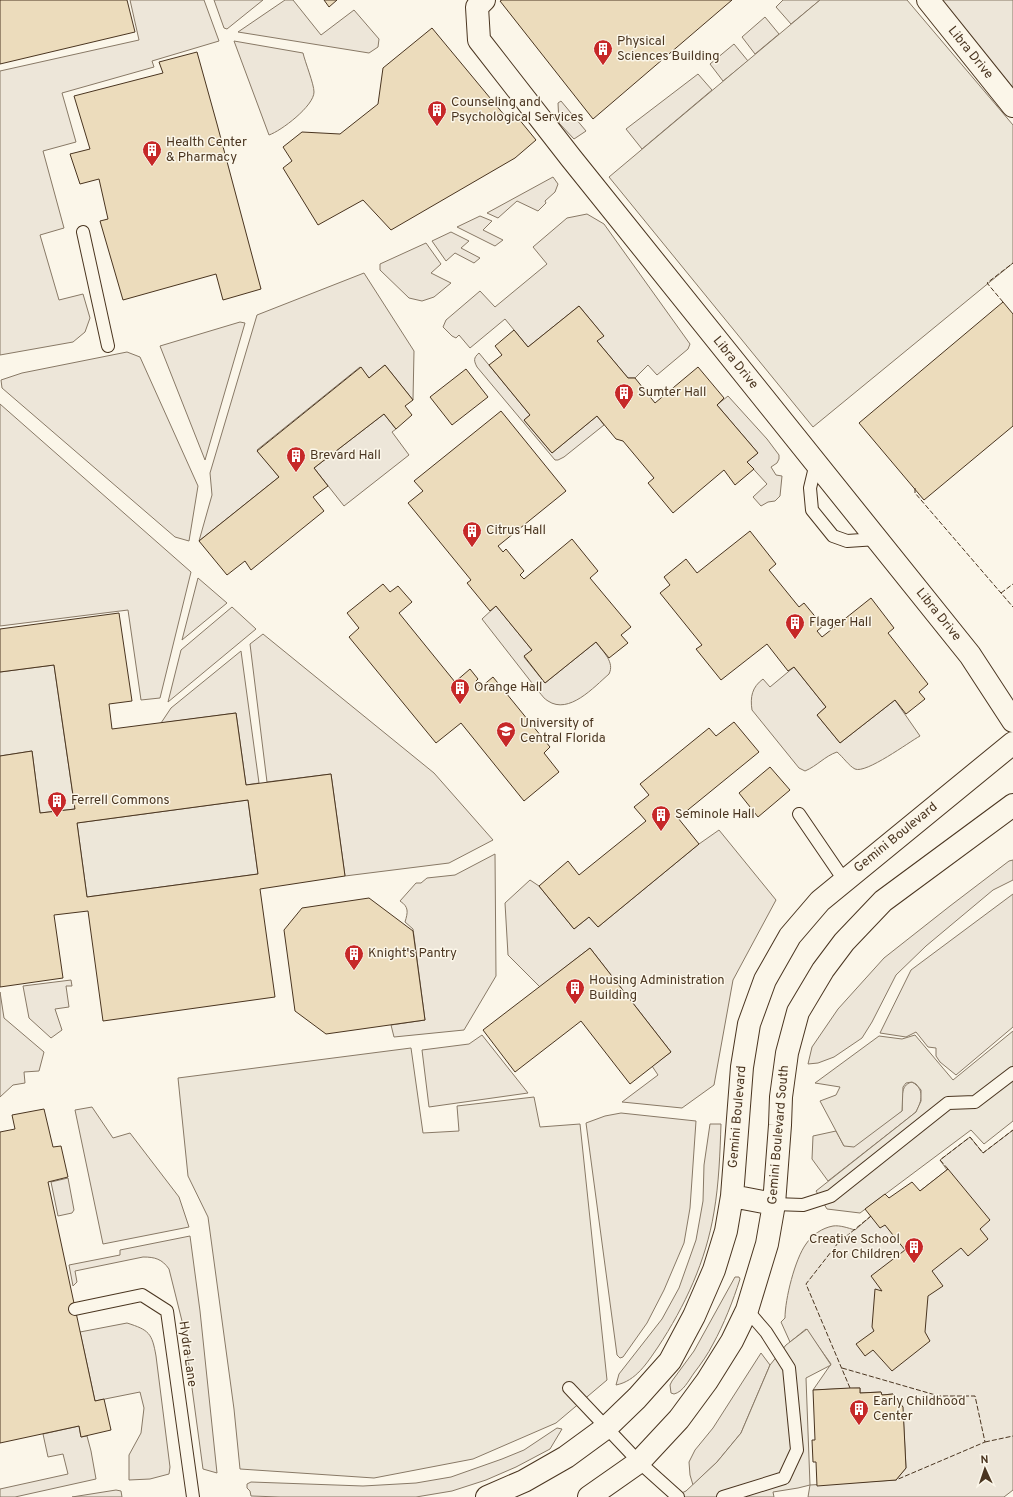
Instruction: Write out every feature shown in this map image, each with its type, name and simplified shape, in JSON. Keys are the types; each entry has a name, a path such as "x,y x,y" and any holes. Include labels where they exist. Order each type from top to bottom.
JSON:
{"street":[{"name":"Libra Drive","path":"484,0 477,7 479,40 620,219 970,655 1013,721"},
{"name":"Libra Drive","path":"928,0 1013,106"},
{"name":"Gemini Boulevard","path":"487,1497 524,1481 566,1457 607,1427 637,1398 670,1361 691,1322 714,1270 726,1231 732,1196 742,1067 750,1024 765,980 790,936 820,901 844,880 1013,743"},
{"name":"Gemini Boulevard South","path":"589,1497 639,1462 679,1419 707,1381 732,1341 747,1310 767,1244 774,1204 781,1097 787,1053 798,1012 823,970 844,942 883,900 1013,804"},
{"path":"732,1196 774,1204"}],"lane":[{"path":"84,232 108,346"},
{"path":"816,463 810,488 812,510 833,536 848,540 877,539"},
{"path":"799,814 844,880"},
{"path":"774,1204 803,1205 831,1196 948,1103 975,1102 1013,1073"},
{"name":"Hydra Lane","path":"75,1309 142,1295 166,1311 193,1497"},
{"path":"723,1497 784,1478 797,1450 789,1368 766,1332 747,1310"},
{"path":"569,1388 639,1462 678,1497"}],"shaded area":[{"path":"130,0 204,0 219,41 152,61 154,67 62,93 76,142 43,151 64,228 40,235 59,300 83,294 90,318 85,332 73,342 0,355 0,71 139,40"},
{"path":"214,0 263,0 227,29 224,28"},
{"path":"285,0 293,0 321,35 354,10 379,39 378,47 369,53 238,32"},
{"path":"783,0 820,0 791,24 776,7"},
{"path":"820,0 907,0 1013,125 1013,263 813,427 609,177"},
{"path":"930,0 1013,0 1013,96"},
{"path":"765,17 779,34 755,54 742,37"},
{"path":"234,41 303,53 314,88 313,98 303,111 274,133 269,135"},
{"path":"734,44 748,61 723,81 710,64"},
{"path":"698,74 712,90 642,149 626,129"},
{"path":"561,101 586,131 574,139 559,123 558,103"},
{"path":"553,177 558,184 555,192 545,201 546,203 538,211 517,201 498,218 487,213"},
{"path":"587,214 604,224 690,344 688,349 657,375 648,365 635,378 628,378 597,341 603,335 579,306 528,347 505,319 470,348 459,335 456,338 452,336 443,327 446,320 480,291 495,307 547,264 533,247 567,218"},
{"path":"480,216 492,221 483,230 503,240 495,246 457,227"},
{"path":"451,232 469,241 461,248 480,258 474,263 455,253 446,261 432,241"},
{"path":"426,243 441,264 431,273 451,283 434,297 422,301 409,298 380,270 380,264"},
{"path":"364,273 414,351 413,400 385,365 369,378 360,367 257,450 279,477 199,541 212,495 210,473 257,315"},
{"path":"240,322 245,323 205,460 160,346"},
{"path":"127,352 140,357 198,486 189,541 175,537 2,388 1,380 22,373"},
{"path":"479,353 530,415 524,420 552,453 597,416 604,425 564,457 555,460 477,367 475,360"},
{"path":"728,396 767,439 779,455 777,463 771,467 776,475 782,476 780,496 775,501 768,502 761,506 753,497 767,484 747,462 758,453 717,405"},
{"path":"0,404 191,572 160,698 141,700 128,610 0,626"},
{"path":"384,414 396,429 392,432 409,455 344,506 314,468"},
{"path":"198,578 227,603 182,640"},
{"path":"496,606 532,650 524,657 545,683 596,642 605,653 609,661 609,674 589,692 573,702 564,705 556,704 547,700 539,692 482,619"},
{"path":"232,607 256,629 168,702 181,650"},
{"path":"263,634 434,773 493,840 449,863 345,876 331,774 267,782 250,644"},
{"path":"241,651 259,783 246,785 236,713 161,723 171,708"},
{"path":"54,665 75,809 40,813 32,751 0,756 0,672"},
{"path":"794,667 826,707 817,715 840,743 895,700 920,736 888,757 868,767 855,769 837,752 805,771 799,768 752,710 751,705 754,689 759,682 763,679 770,687"},
{"path":"248,800 258,874 87,897 77,823"},
{"path":"719,830 776,900 733,980 714,1085 682,1108 622,1102 658,1075 652,1066 671,1052 590,948 540,987 508,955 505,903 530,880 539,886 574,929 589,917 598,927 699,844"},
{"path":"495,854 496,976 464,1030 394,1037 391,1025 425,1020 413,929 405,922 407,910 405,905 400,901 416,883 421,883 427,878 455,875"},
{"path":"1013,860 1013,880 993,890 926,946 896,975 872,1022 862,1038 834,1057 818,1063 808,1064 812,1047 838,1009 884,958 1009,861"},
{"path":"1013,894 1013,1027 956,1075 940,1062 936,1056 936,1048 928,1047 916,1032 906,1037 880,1033 911,970"},
{"path":"71,980 72,986 66,986 69,1007 55,1009 62,1030 51,1038 29,1018 23,986"},
{"path":"0,992 4,1018 44,1052 39,1071 24,1072 25,1083 13,1085 0,1097"},
{"path":"1013,1031 1013,1121 984,1144 971,1130 860,1213 827,1209 816,1191 916,1112 921,1101 921,1090 912,1082 906,1083 903,1087 902,1111 854,1147 844,1146 820,1101 836,1095 840,1087 815,1083 879,1036 902,1039 915,1035 953,1080"},
{"path":"482,1035 528,1093 429,1107 422,1050 469,1044"},
{"path":"411,1048 423,1133 459,1131 457,1106 534,1097 540,1127 580,1124 607,1380 556,1423 473,1459 374,1478 240,1469 234,1409 208,1217 188,1176 178,1078"},
{"path":"912,1082 921,1092 920,1104 916,1112 828,1181 812,1159 813,1136 836,1131 844,1146 902,1111 903,1090 905,1086"},
{"path":"92,1107 113,1138 130,1133 179,1197 189,1227 103,1244 75,1110"},
{"path":"621,1113 696,1121 690,1208 684,1243 664,1290 647,1323 623,1357 620,1358 617,1355 586,1123 605,1116"},
{"path":"710,1124 721,1124 719,1168 714,1212 706,1248 700,1265 677,1316 650,1359 629,1380 616,1385 619,1374 662,1319 679,1288 696,1240 703,1201 704,1165"},
{"path":"1013,1130 1013,1490 1004,1497 808,1497 810,1485 896,1480 906,1468 903,1412 893,1394 882,1395 881,1392 860,1393 860,1388 813,1390 831,1364 806,1329 790,1342 781,1322 785,1318 785,1310 791,1280 802,1251 811,1238 821,1230 836,1226 855,1230 871,1216 920,1191 947,1170 940,1160 970,1137 983,1153"},
{"path":"68,1178 74,1210 72,1213 58,1216 51,1182"},
{"path":"190,1236 200,1311 217,1473 203,1469 184,1329 169,1269 158,1259 143,1257 75,1271 77,1282 73,1286 69,1265 120,1255 120,1250"},
{"path":"735,1277 739,1277 740,1279 725,1320 711,1348 702,1363 683,1388 677,1393 671,1393 670,1385 672,1381 694,1351"},
{"path":"127,1323 145,1330 151,1337 156,1356 170,1467 169,1474 150,1479 129,1480 129,1455 141,1433 144,1408 140,1392 95,1401 80,1332"},
{"path":"807,1329 831,1365 806,1378 810,1485 773,1492 774,1497 673,1497 686,1491 717,1462 741,1433 770,1365 786,1345"},
{"path":"761,1353 770,1365 741,1433 717,1462 693,1485 690,1475 689,1462 695,1450 713,1428"},
{"path":"79,1426 81,1437 87,1436 96,1479 15,1497 0,1497 0,1489 68,1474 63,1454 48,1457 43,1434"},
{"path":"557,1428 562,1429 550,1449 516,1467 486,1480 452,1491 416,1497 280,1497 251,1496 250,1491 247,1488 247,1484 251,1482 363,1486 416,1483 451,1477 524,1450"},
{"path":"116,1490 121,1491 122,1497 72,1497"}],"building":[{"path":"0,0 127,0 135,32 0,64"},
{"path":"324,0 337,0 329,7"},
{"name":"Physical Sciences Building","path":"732,0 593,119 500,1"},
{"name":"Counseling and Psychological Services","path":"432,28 510,122 518,118 536,140 515,158 391,230 363,200 318,225 283,168 292,161 283,147 302,132 340,134 378,104 383,68"},
{"name":"Health Center & Pharmacy","path":"197,52 261,289 223,300 216,274 123,300 100,221 108,219 99,179 80,184 70,154 90,149 74,96 163,73 159,62"},
{"path":"1003,302 1013,314 1013,426 924,500 859,423"},
{"name":"Sumter Hall","path":"579,306 604,336 597,341 628,378 635,378 655,403 698,367 724,398 717,405 758,453 747,462 754,469 735,485 724,470 673,513 648,483 654,478 623,441 616,439 597,416 552,453 524,420 530,415 489,365 502,355 495,346 514,330 528,347"},
{"name":"Brevard Hall","path":"385,365 413,400 405,406 412,415 396,429 384,414 314,468 328,486 313,497 324,511 251,570 245,561 227,575 199,541 279,477 257,451 361,367 369,378"},
{"path":"466,369 488,397 452,425 430,397"},
{"name":"Citrus Hall","path":"501,411 566,491 498,546 503,552 506,549 524,571 520,575 524,579 572,539 598,571 590,578 631,627 621,635 628,643 609,658 596,642 545,683 524,656 532,650 496,606 490,611 467,583 471,580 408,503 423,491 414,481"},
{"name":"Flager Hall","path":"750,531 776,564 769,570 799,607 804,603 823,626 817,631 822,637 871,598 894,628 888,633 928,684 919,692 925,699 906,714 895,700 840,743 817,715 826,707 794,667 788,671 767,644 721,680 696,649 702,645 660,593 670,585 664,577 686,559 697,573"},
{"name":"Orange Hall","path":"383,584 390,592 398,586 412,602 399,613 455,682 470,669 478,679 476,681 481,687 493,677 550,747 544,753 559,772 524,801 461,723 436,743 349,637 359,628 347,613"},
{"name":"Ferrell Commons","path":"119,613 132,701 109,704 112,729 236,713 246,785 331,774 345,876 260,889 275,997 103,1021 88,911 54,915 63,978 0,987 0,756 32,751 40,813 75,809 54,665 0,672 0,629","holes":["248,800 258,874 87,897 77,823"]},
{"name":"Seminole Hall","path":"734,722 759,752 678,818 699,844 598,927 589,917 574,929 539,886 568,861 579,875 646,821 634,807 649,795 640,784 709,728 716,736"},
{"path":"770,767 790,790 758,817 739,793"},
{"name":"Knight's Pantry","path":"369,898 413,931 425,1020 326,1034 295,1011 284,930 302,908"},
{"name":"Housing Administration Building","path":"590,948 671,1052 630,1084 581,1021 515,1072 483,1030"},
{"path":"44,1109 53,1147 61,1146 68,1177 48,1182 95,1401 104,1399 111,1430 81,1437 79,1426 0,1443 0,1132 15,1129 12,1115"},
{"name":"Creative School for Children","path":"948,1169 990,1220 980,1229 988,1239 968,1256 961,1248 932,1271 943,1286 928,1296 925,1332 930,1341 892,1371 873,1350 865,1356 856,1344 874,1331 872,1327 875,1289 882,1291 871,1276 905,1250 885,1225 880,1228 865,1209 885,1194 889,1198 912,1182 920,1191"},
{"name":"Early Childhood Center","path":"860,1388 860,1393 881,1392 882,1395 893,1394 903,1407 906,1468 896,1480 817,1486 816,1462 813,1462 812,1440 815,1440 813,1390"}],"fence":[{"path":"1003,302 987,283 1013,263"},
{"path":"915,488 915,493 1013,607"},
{"path":"1001,593 1013,584"},
{"path":"948,1169 940,1160 970,1137 983,1153 1013,1130"},
{"path":"850,1388 806,1284 838,1243 871,1216"},
{"path":"842,1368 939,1396 975,1396 985,1442 896,1480"},
{"path":"985,1442 1013,1436"}],"place":[{"name":"Physical Sciences Building","path":"603,66"},
{"name":"Counseling and Psychological Services","path":"437,127"},
{"name":"Health Center & Pharmacy","path":"152,167"},
{"name":"Sumter Hall","path":"624,410"},
{"name":"Brevard Hall","path":"296,473"},
{"name":"Citrus Hall","path":"472,548"},
{"name":"Flager Hall","path":"795,640"},
{"name":"Orange Hall","path":"460,705"},
{"name":"University of Central Florida","path":"506,748"},
{"name":"Ferrell Commons","path":"57,818"},
{"name":"Seminole Hall","path":"661,832"},
{"name":"Knight's Pantry","path":"354,971"},
{"name":"Housing Administration Building","path":"575,1005"},
{"name":"Creative School for Children","path":"914,1264"},
{"name":"Early Childhood Center","path":"859,1426"}]}
